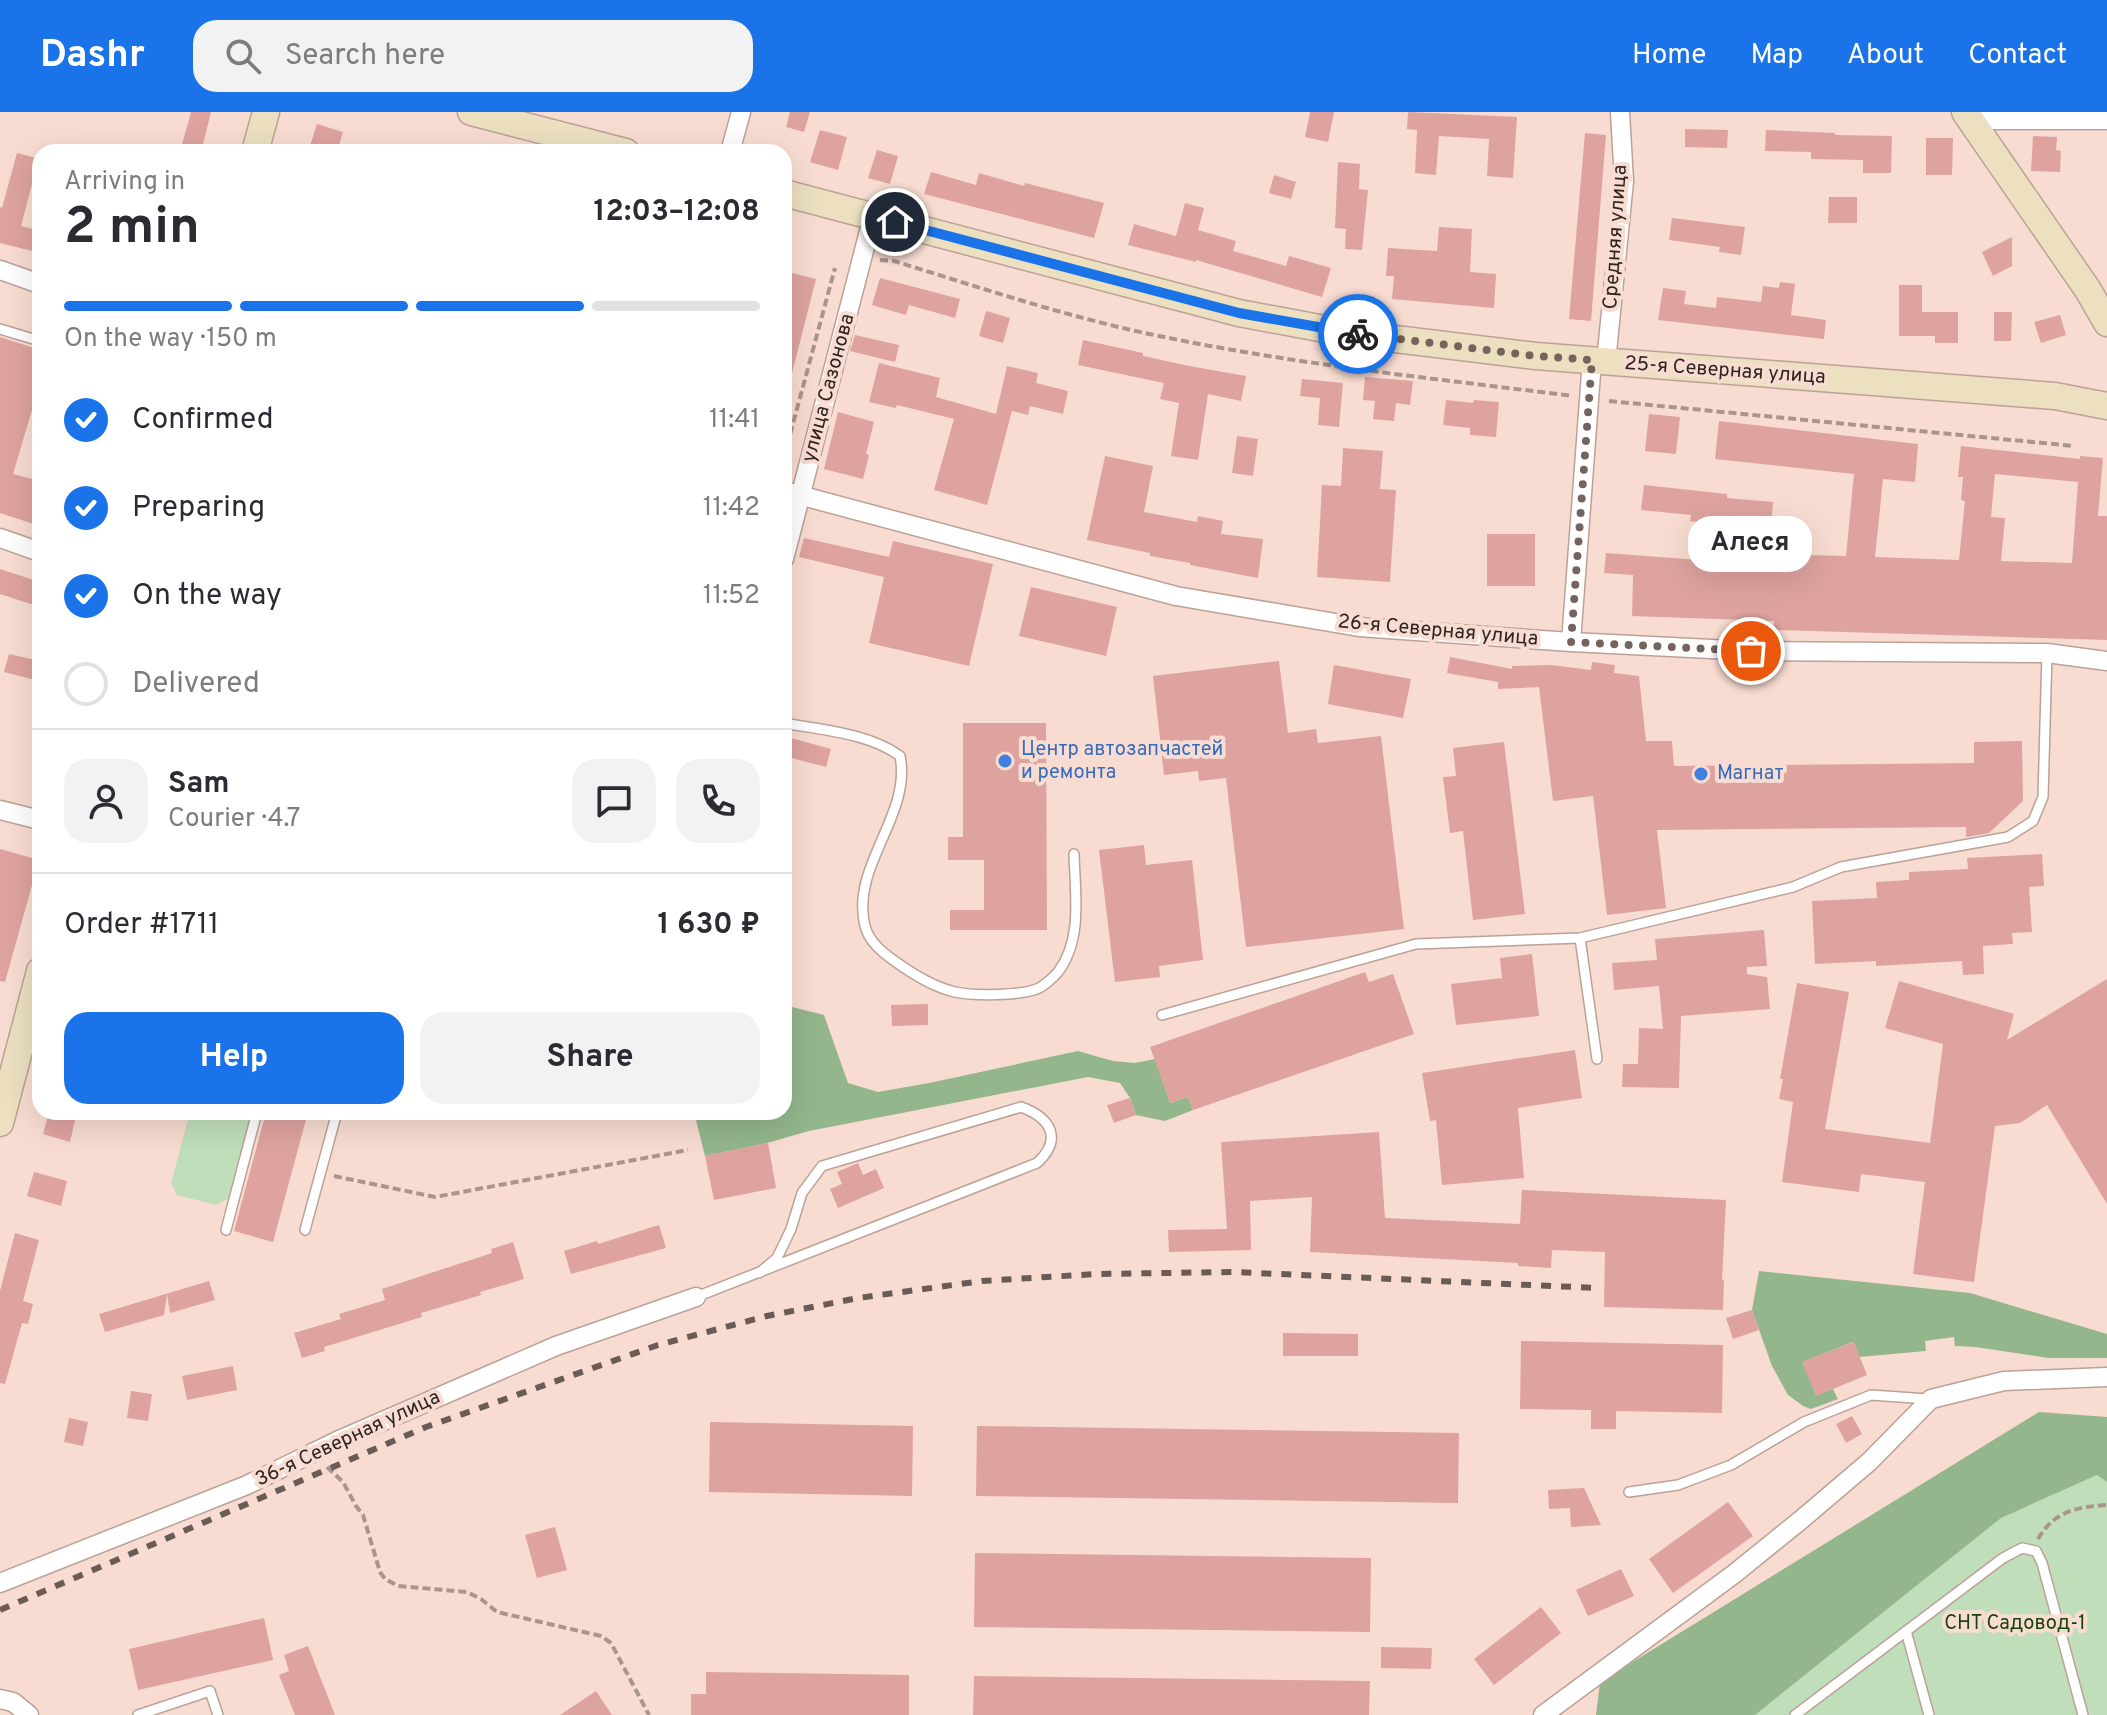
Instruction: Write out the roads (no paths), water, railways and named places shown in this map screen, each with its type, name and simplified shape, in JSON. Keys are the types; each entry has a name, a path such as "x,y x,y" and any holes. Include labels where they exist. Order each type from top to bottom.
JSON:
{"main road":[{"path":"257,144 266,112"},
{"path":"471,112 595,144"},
{"path":"1965,114 2088,290 2107,323"},
{"name":"25-я Северная улица","path":"792,195 1239,313 1346,333 1536,356 2055,396 2107,406"},
{"path":"0,1123 32,1001"}],"street":[{"path":"732,144 741,112"},
{"name":"Средняя улица","path":"1571,642 1599,361 1624,181 1620,112"},
{"path":"1965,114 2107,120"},
{"name":"улица Сазонова","path":"792,493 873,216"},
{"path":"0,270 32,281"},
{"name":"26-я Северная улица","path":"792,493 1176,596 1359,627 1751,651 2047,653 2107,661"},
{"path":"0,538 32,549"},
{"path":"0,810 32,818"},
{"name":"36-я Северная улица","path":"0,1583 247,1485 305,1456 556,1346 696,1297"},
{"path":"1543,1715 1734,1574 1802,1519 1869,1462 1931,1399 2004,1381 2107,1377"},
{"path":"0,1699 13,1702 29,1715"}],"lane":[{"path":"0,329 32,339"},
{"path":"1162,1015 1416,944 1580,938 1793,887 1841,867 2008,837 2033,821 2043,797 2047,653"},
{"path":"792,725 851,736 888,747 900,756 903,771 898,800 878,846 863,894 865,927 878,949 917,977 955,992 993,996 1038,989 1057,973 1069,952 1075,932 1074,854"},
{"path":"1580,938 1597,1059"},
{"path":"696,1297 759,1273 1037,1163 1047,1153 1052,1140 1047,1124 1037,1113 1021,1107 822,1166 802,1193 791,1229 777,1258 759,1273"},
{"path":"226,1230 255,1120"},
{"path":"305,1230 335,1120"},
{"path":"1629,1492 1678,1485 1731,1465 1804,1422 1871,1395 1931,1399"},
{"path":"1795,1715 2003,1558 2022,1548 2036,1551 2042,1563 2083,1715"},
{"path":"1906,1631 1929,1715"},
{"path":"138,1715 210,1691 218,1715"}],"railway":[{"path":"0,1610 426,1427 658,1345 767,1316 858,1298 982,1281 1096,1274 1234,1272 1597,1288"}],"place":[{"name":"Алеся","path":"1751,651"},
{"name":"Центр автозапчастей и ремонта","path":"1005,761"},
{"name":"Магнат","path":"1701,774"}],"park label":[{"name":"СНТ Садовод-1","path":"2015,1624"}]}
